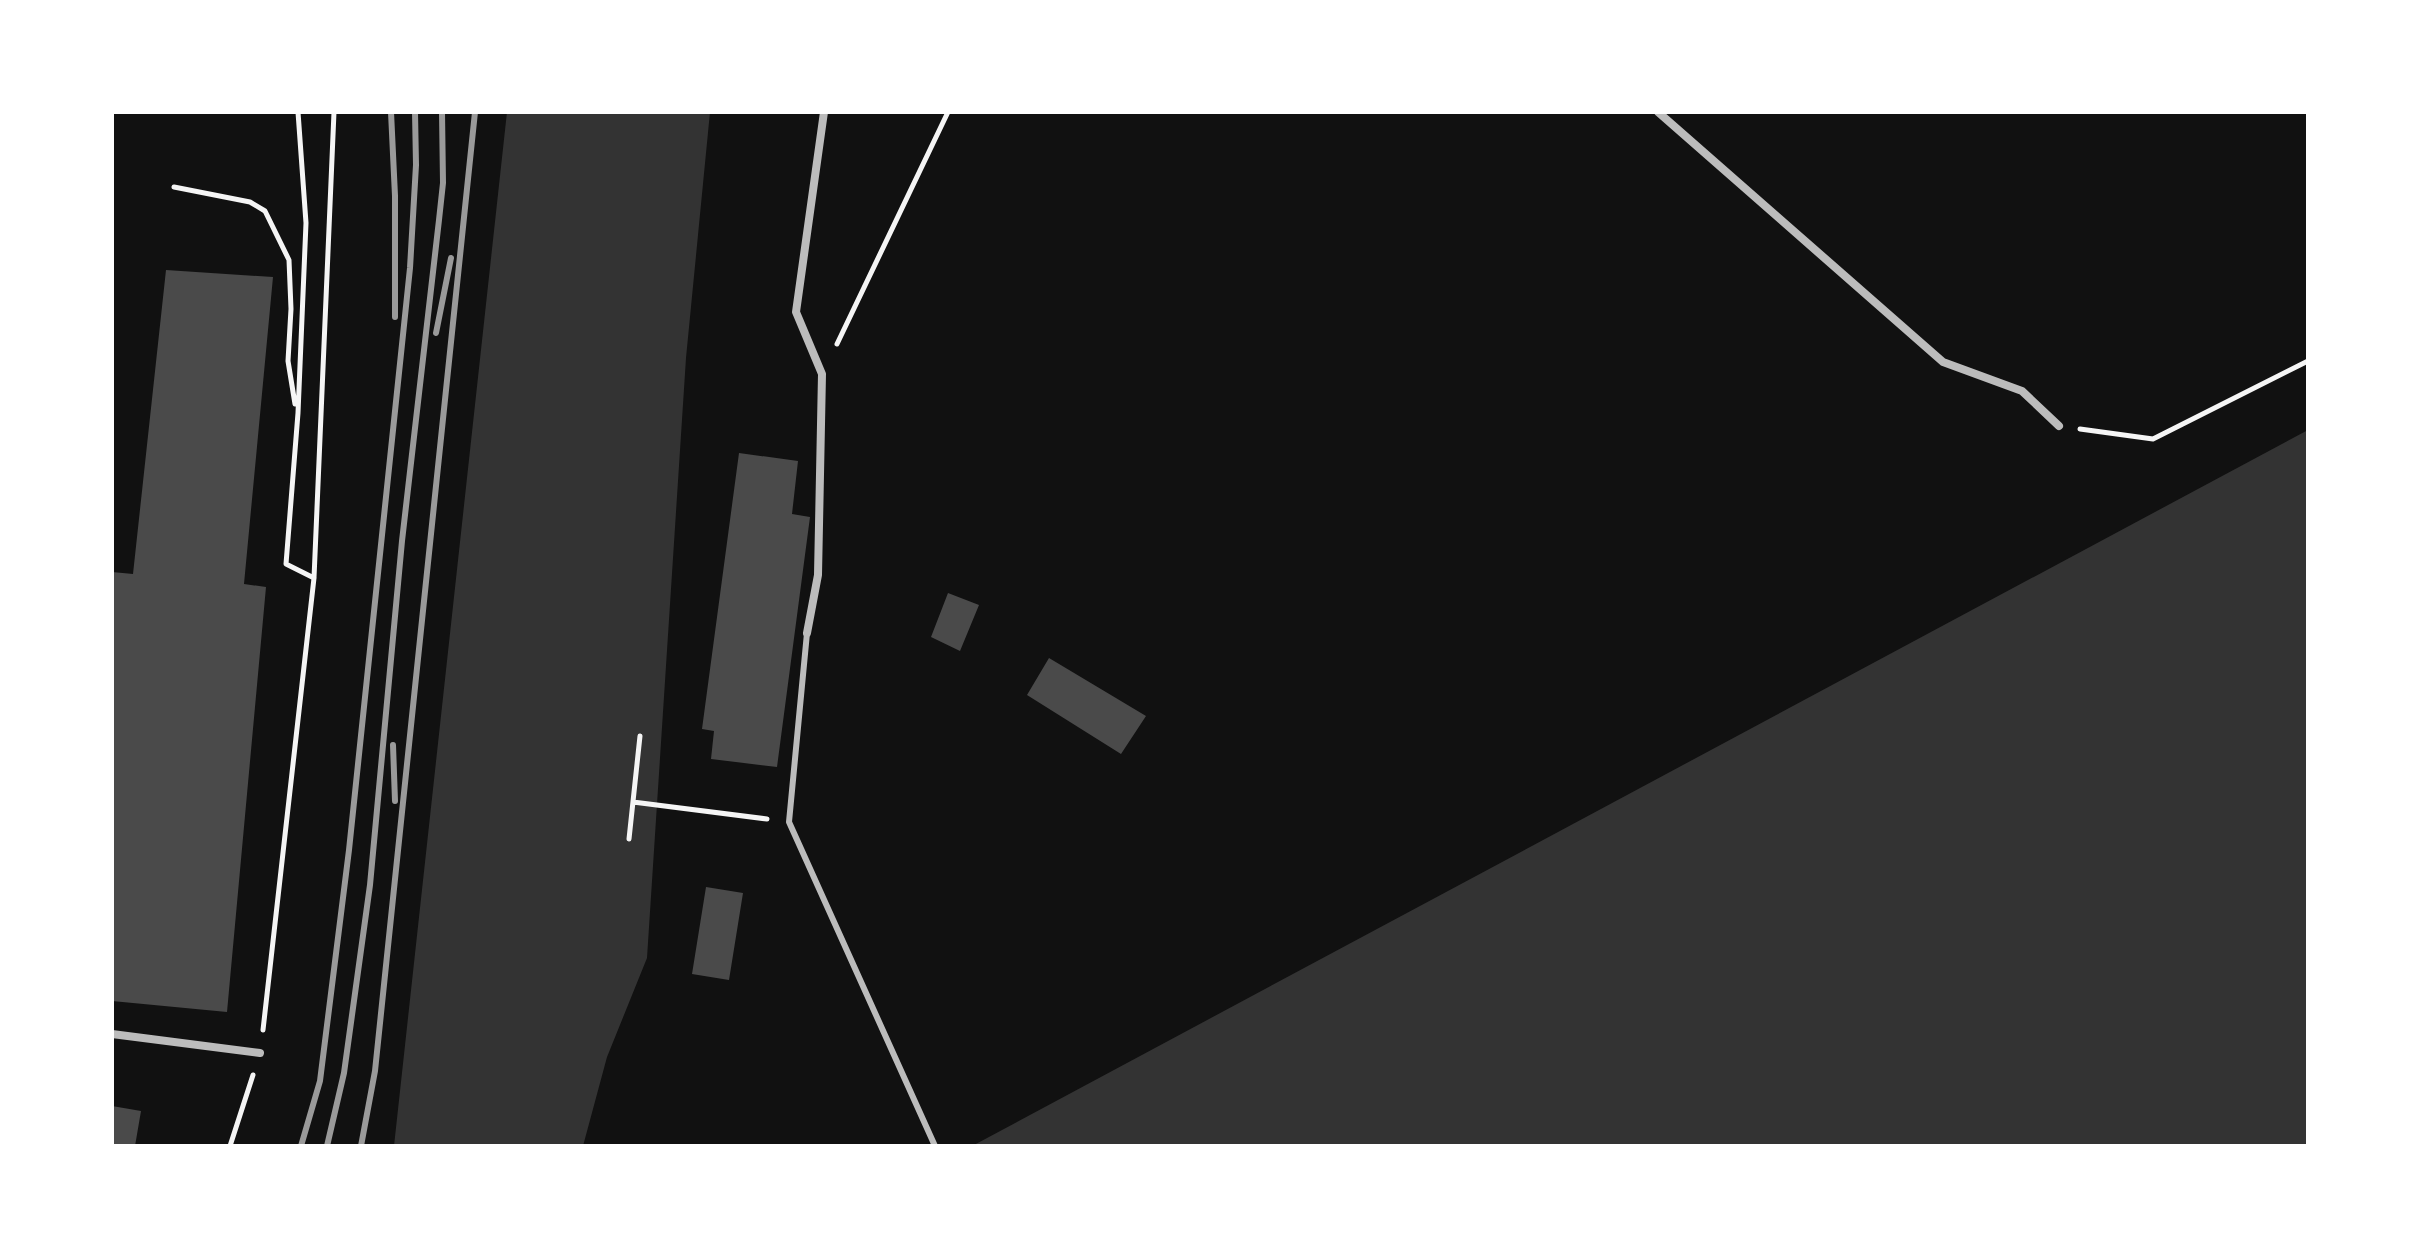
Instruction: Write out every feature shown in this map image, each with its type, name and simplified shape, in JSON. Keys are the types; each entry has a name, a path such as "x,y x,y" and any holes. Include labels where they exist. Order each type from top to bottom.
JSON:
{"street":[{"path":"807,633 818,575 822,374 796,312 824,112"},
{"path":"1658,112 1943,362 2022,391 2059,426"},
{"path":"112,1034 260,1053"}],"lane":[{"path":"807,633 789,822 935,1146"}],"path":[{"path":"298,112 306,223 298,413 286,564 314,578"},
{"path":"230,1146 260,1053 314,578 334,112"},
{"path":"822,374 948,112"},
{"path":"174,187 250,202 265,211 289,260 291,309 288,361 298,413"},
{"path":"2059,426 2153,439 2308,361"},
{"path":"629,839 640,736"},
{"path":"633,802 789,822"}],"shaded area":[{"path":"507,112 710,112 686,358 647,958 607,1057 583,1146 394,1146"},
{"path":"2308,430 2308,1146 973,1146 974,1145"}],"building":[{"path":"166,270 273,277 244,584 266,587 227,1012 112,1001 112,572 133,574"},
{"path":"739,453 798,461 792,514 810,517 777,767 711,759 714,731 702,729"},
{"path":"948,593 979,605 960,651 931,637"},
{"path":"1049,658 1146,716 1121,754 1027,695"},
{"path":"706,887 743,893 729,980 692,974"},
{"path":"112,1106 141,1111 135,1146 112,1146"}],"railway":[{"path":"391,112 395,317"},
{"path":"301,1146 320,1081 349,850 410,268 416,165 415,112"},
{"path":"327,1146 344,1073 370,885 402,541 443,183 442,112"},
{"path":"361,1146 375,1071 475,112"},
{"path":"436,333 451,258"},
{"path":"393,745 395,801"}]}
